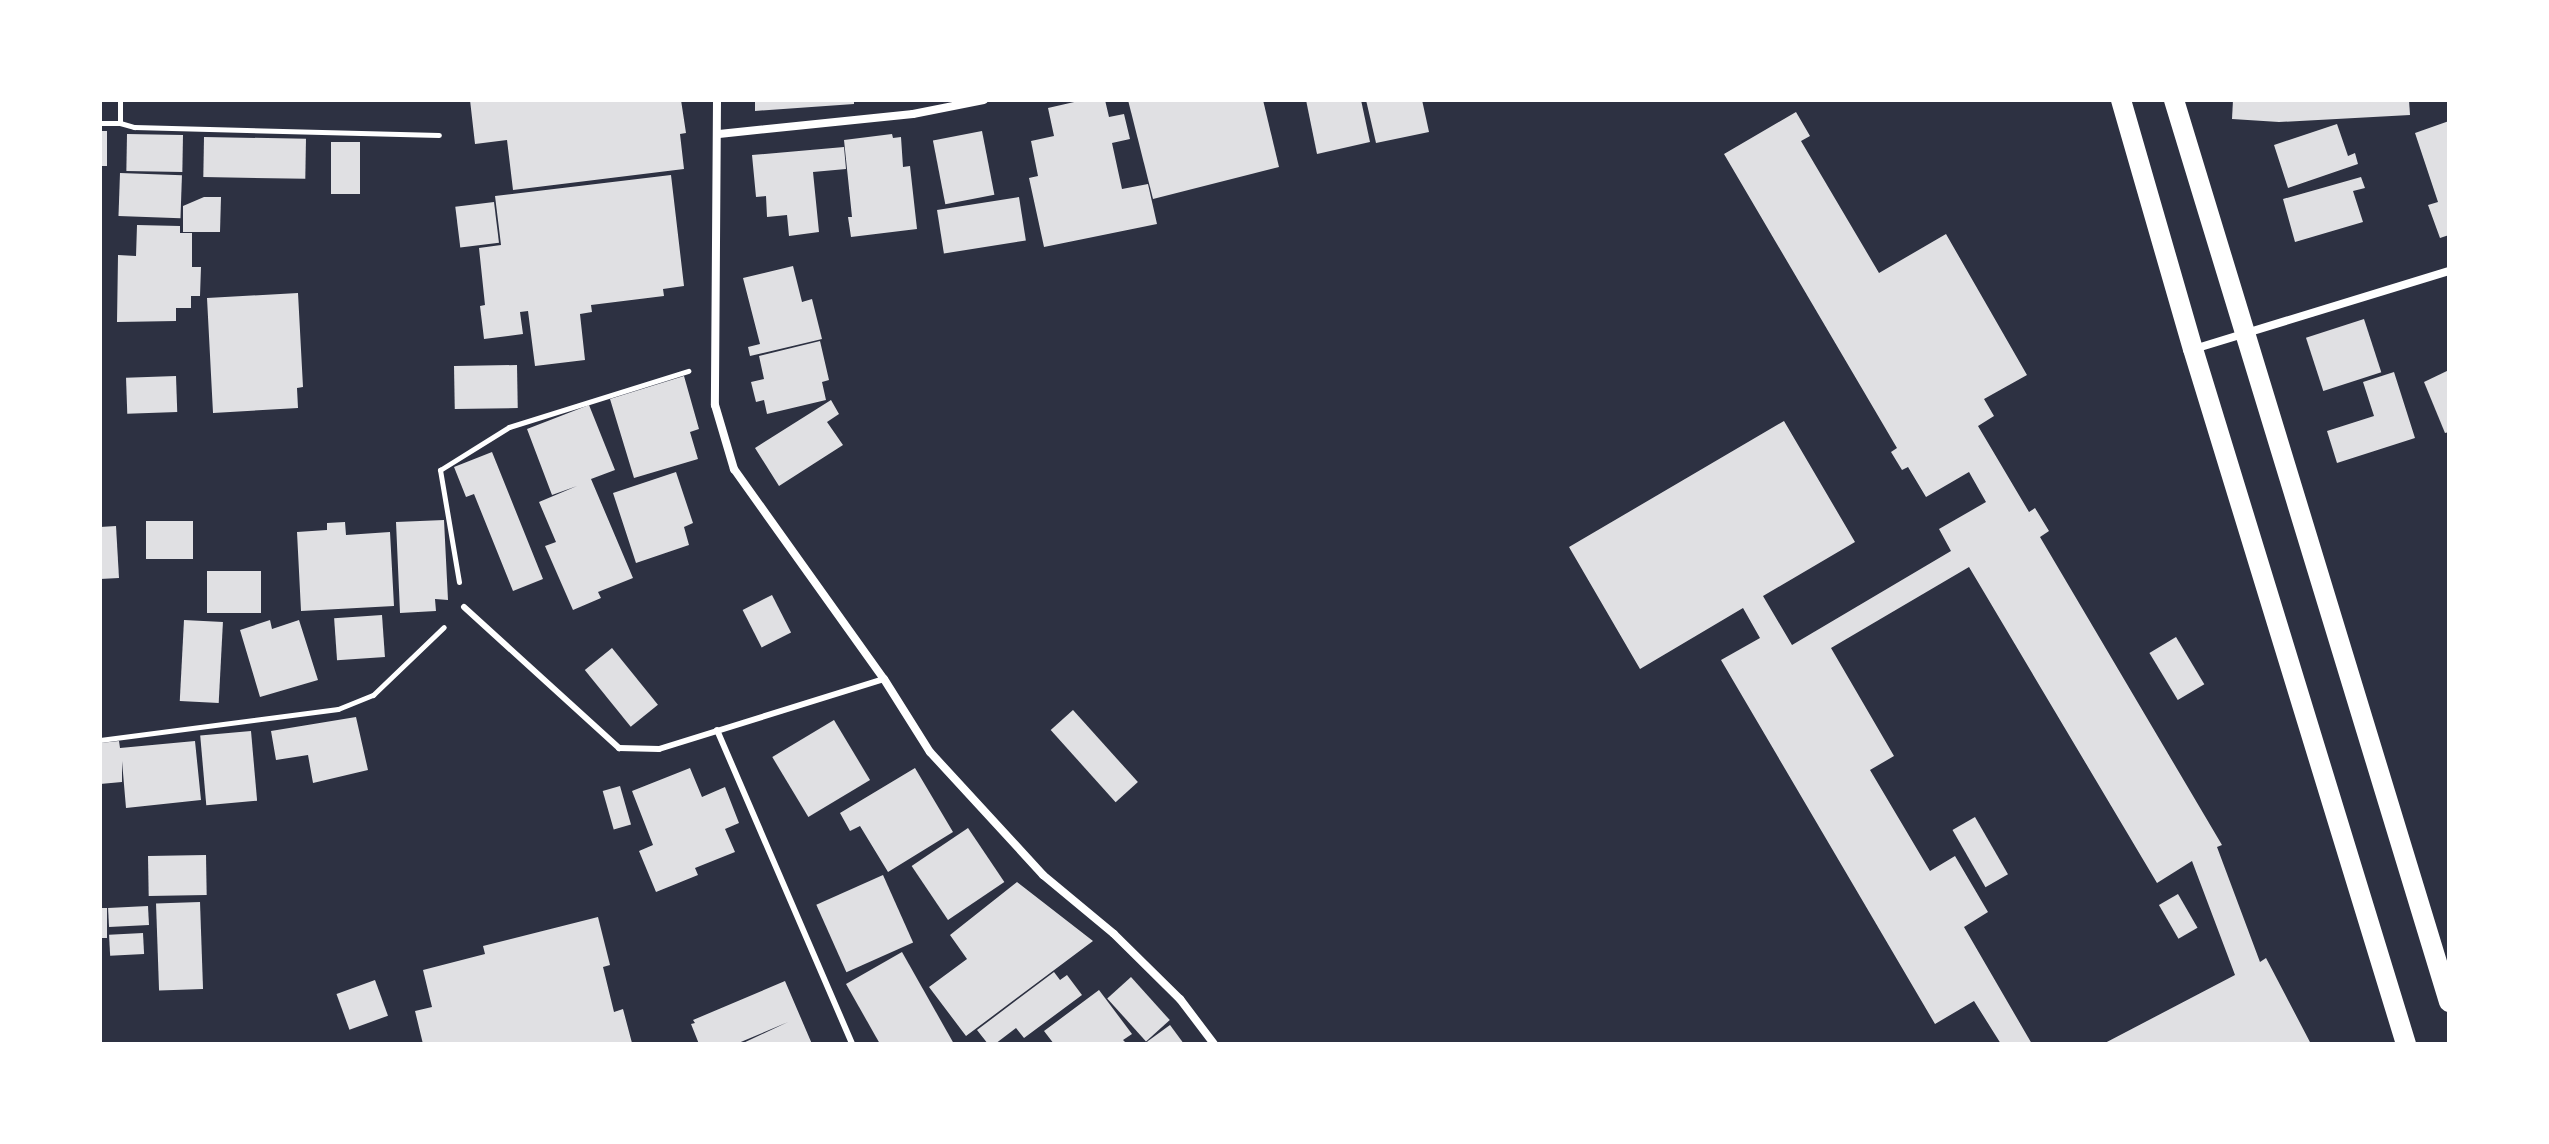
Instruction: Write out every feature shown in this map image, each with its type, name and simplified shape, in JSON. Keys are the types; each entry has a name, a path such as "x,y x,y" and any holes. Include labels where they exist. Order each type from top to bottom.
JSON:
{"main road":[{"path":"2121,100 2193,349 2406,1044"},
{"path":"2174,100 2449,1002"}],"street":[{"path":"717,100 715,405 734,469 884,679 930,752 1043,875 1114,934 1180,999 1214,1044"},
{"path":"719,134 913,114 984,100"},
{"path":"2193,349 2449,271"}],"lane":[{"path":"464,607 619,748 659,749 884,679"},
{"path":"717,730 852,1044"}],"path":[{"path":"120,100 120,123"},
{"path":"100,123 134,127 439,135"},
{"path":"100,740 338,709 373,695 464,607 440,470 509,427 715,362"}],"building":[{"path":"470,100 681,100 686,133 680,134 684,169 513,190 507,140 475,144"},
{"path":"755,100 854,100 854,104 755,111"},
{"path":"1083,100 1105,100 1109,117 1124,114 1130,139 1112,143 1122,189 1148,184 1157,224 1044,247 1029,178 1038,176 1031,141 1054,136 1048,108"},
{"path":"1128,100 1263,100 1279,167 1153,199"},
{"path":"1306,100 1361,100 1370,142 1317,154"},
{"path":"1366,100 1422,100 1429,132 1376,143"},
{"path":"2233,100 2409,100 2410,115 2279,122 2232,119"},
{"path":"1796,112 1810,136 1801,141 1879,273 1946,234 2027,375 1984,399 1994,416 1978,426 2029,512 2035,508 2049,531 2040,537 2222,845 2217,847 2260,962 2266,958 2311,1044 2103,1044 2235,975 2192,861 2157,883 1969,567 1831,648 1894,756 1870,770 1930,871 1955,856 1988,912 1964,927 2032,1044 2001,1044 1974,1001 1935,1024 1721,660 1760,638 1743,608 1640,669 1569,547 1784,421 1855,542 1763,596 1792,645 1951,551 1939,529 1986,502 1969,472 1926,497 1908,467 1902,470 1891,452 1897,448 1724,154"},
{"path":"2449,121 2449,235 2440,238 2428,205 2438,202 2415,133"},
{"path":"2337,124 2348,156 2355,153 2358,164 2288,188 2274,145"},
{"path":"100,131 107,131 107,166 100,166"},
{"path":"982,131 994,195 945,204 933,141"},
{"path":"127,134 183,135 182,172 126,171"},
{"path":"892,134 893,138 901,137 903,167 910,166 917,229 851,237 848,217 852,217 844,140"},
{"path":"204,137 306,139 305,179 203,177"},
{"path":"331,142 360,142 360,194 331,194"},
{"path":"844,147 846,169 813,172 819,232 789,236 787,215 767,217 766,196 756,197 752,155"},
{"path":"120,173 182,175 180,218 118,216"},
{"path":"671,175 684,286 663,289 664,296 591,305 592,312 580,314 585,360 535,366 528,311 520,312 523,334 484,339 480,306 485,305 479,248 501,245 495,196"},
{"path":"2361,177 2365,188 2353,191 2363,222 2295,242 2283,199"},
{"path":"204,197 221,197 220,232 183,232 183,206"},
{"path":"1019,197 1026,240 944,253 937,210"},
{"path":"494,202 499,243 460,247 455,207"},
{"path":"137,225 180,226 180,233 192,233 192,267 201,267 200,296 191,296 191,308 176,308 176,321 117,322 118,255 136,256"},
{"path":"793,266 802,302 812,299 822,339 750,356 748,347 760,344 743,278"},
{"path":"298,293 303,387 297,388 298,408 213,413 207,298"},
{"path":"2364,319 2381,372 2323,391 2306,338"},
{"path":"820,341 829,380 822,382 826,400 767,414 764,400 756,402 751,382 764,379 759,356"},
{"path":"517,365 518,408 455,409 454,366"},
{"path":"2449,370 2449,432 2445,433 2424,382"},
{"path":"2394,372 2415,438 2337,463 2327,431 2374,416 2363,382"},
{"path":"176,376 177,412 127,414 126,378"},
{"path":"684,376 699,429 690,432 698,459 634,478 610,399"},
{"path":"831,400 839,414 827,422 843,445 779,486 755,448"},
{"path":"589,405 615,470 591,479 633,578 598,592 601,598 573,610 545,546 556,542 539,502 577,486 552,495 527,429"},
{"path":"492,452 543,579 513,591 474,494 466,497 454,467"},
{"path":"676,472 693,523 684,527 689,545 636,563 613,493"},
{"path":"444,520 448,600 435,599 436,611 400,613 396,522"},
{"path":"146,521 193,521 193,559 146,559"},
{"path":"345,522 346,535 390,532 394,606 301,611 297,532 327,530 327,523"},
{"path":"116,526 119,578 100,579 100,527"},
{"path":"207,571 261,571 261,613 207,613"},
{"path":"772,595 791,632 762,647 743,610"},
{"path":"382,615 385,657 337,660 334,618"},
{"path":"184,620 223,622 219,703 180,701"},
{"path":"270,620 272,629 299,620 318,680 260,697 240,630"},
{"path":"2176,637 2204,684 2178,700 2149,653"},
{"path":"612,648 658,705 631,727 585,670"},
{"path":"1073,710 1138,782 1116,802 1051,730"},
{"path":"356,717 368,770 313,783 308,755 276,760 271,731"},
{"path":"834,720 870,780 808,817 772,757"},
{"path":"251,731 257,801 206,805 200,735"},
{"path":"119,741 120,748 195,741 201,800 126,808 122,761 122,782 100,784 100,743"},
{"path":"690,768 702,797 725,787 739,823 725,829 735,852 695,868 698,875 656,892 639,851 653,845 632,791"},
{"path":"915,768 953,832 888,872 860,826 850,831 840,813"},
{"path":"620,786 631,824 614,829 603,791"},
{"path":"1975,817 2008,874 1985,887 1952,830"},
{"path":"968,828 1004,882 948,920 912,866"},
{"path":"206,855 207,895 149,896 148,856"},
{"path":"883,875 913,943 846,972 816,905"},
{"path":"1017,882 1093,941 966,1036 929,987 967,959 950,935"},
{"path":"2178,894 2198,928 2178,939 2159,905"},
{"path":"200,902 203,989 159,990 156,904"},
{"path":"148,906 149,925 109,927 108,908"},
{"path":"100,908 107,908 107,938 100,938"},
{"path":"598,917 610,965 603,967 614,1012 623,1009 632,1043 423,1044 415,1011 432,1007 423,970 485,954 483,946"},
{"path":"143,933 144,954 110,956 109,935"},
{"path":"902,952 954,1044 880,1044 846,984"},
{"path":"1054,972 1060,980 1067,975 1082,995 1024,1038 1016,1028 995,1044 988,1044 977,1030"},
{"path":"1131,977 1170,1020 1146,1042 1107,998"},
{"path":"375,980 388,1016 349,1030 336,994"},
{"path":"785,981 812,1044 741,1044 788,1022 736,1044 699,1044 691,1024 695,1023 693,1020"},
{"path":"1099,990 1132,1034 1123,1040 1127,1044 1054,1044 1044,1031"},
{"path":"1170,1025 1184,1044 1145,1044 1148,1041"}]}
